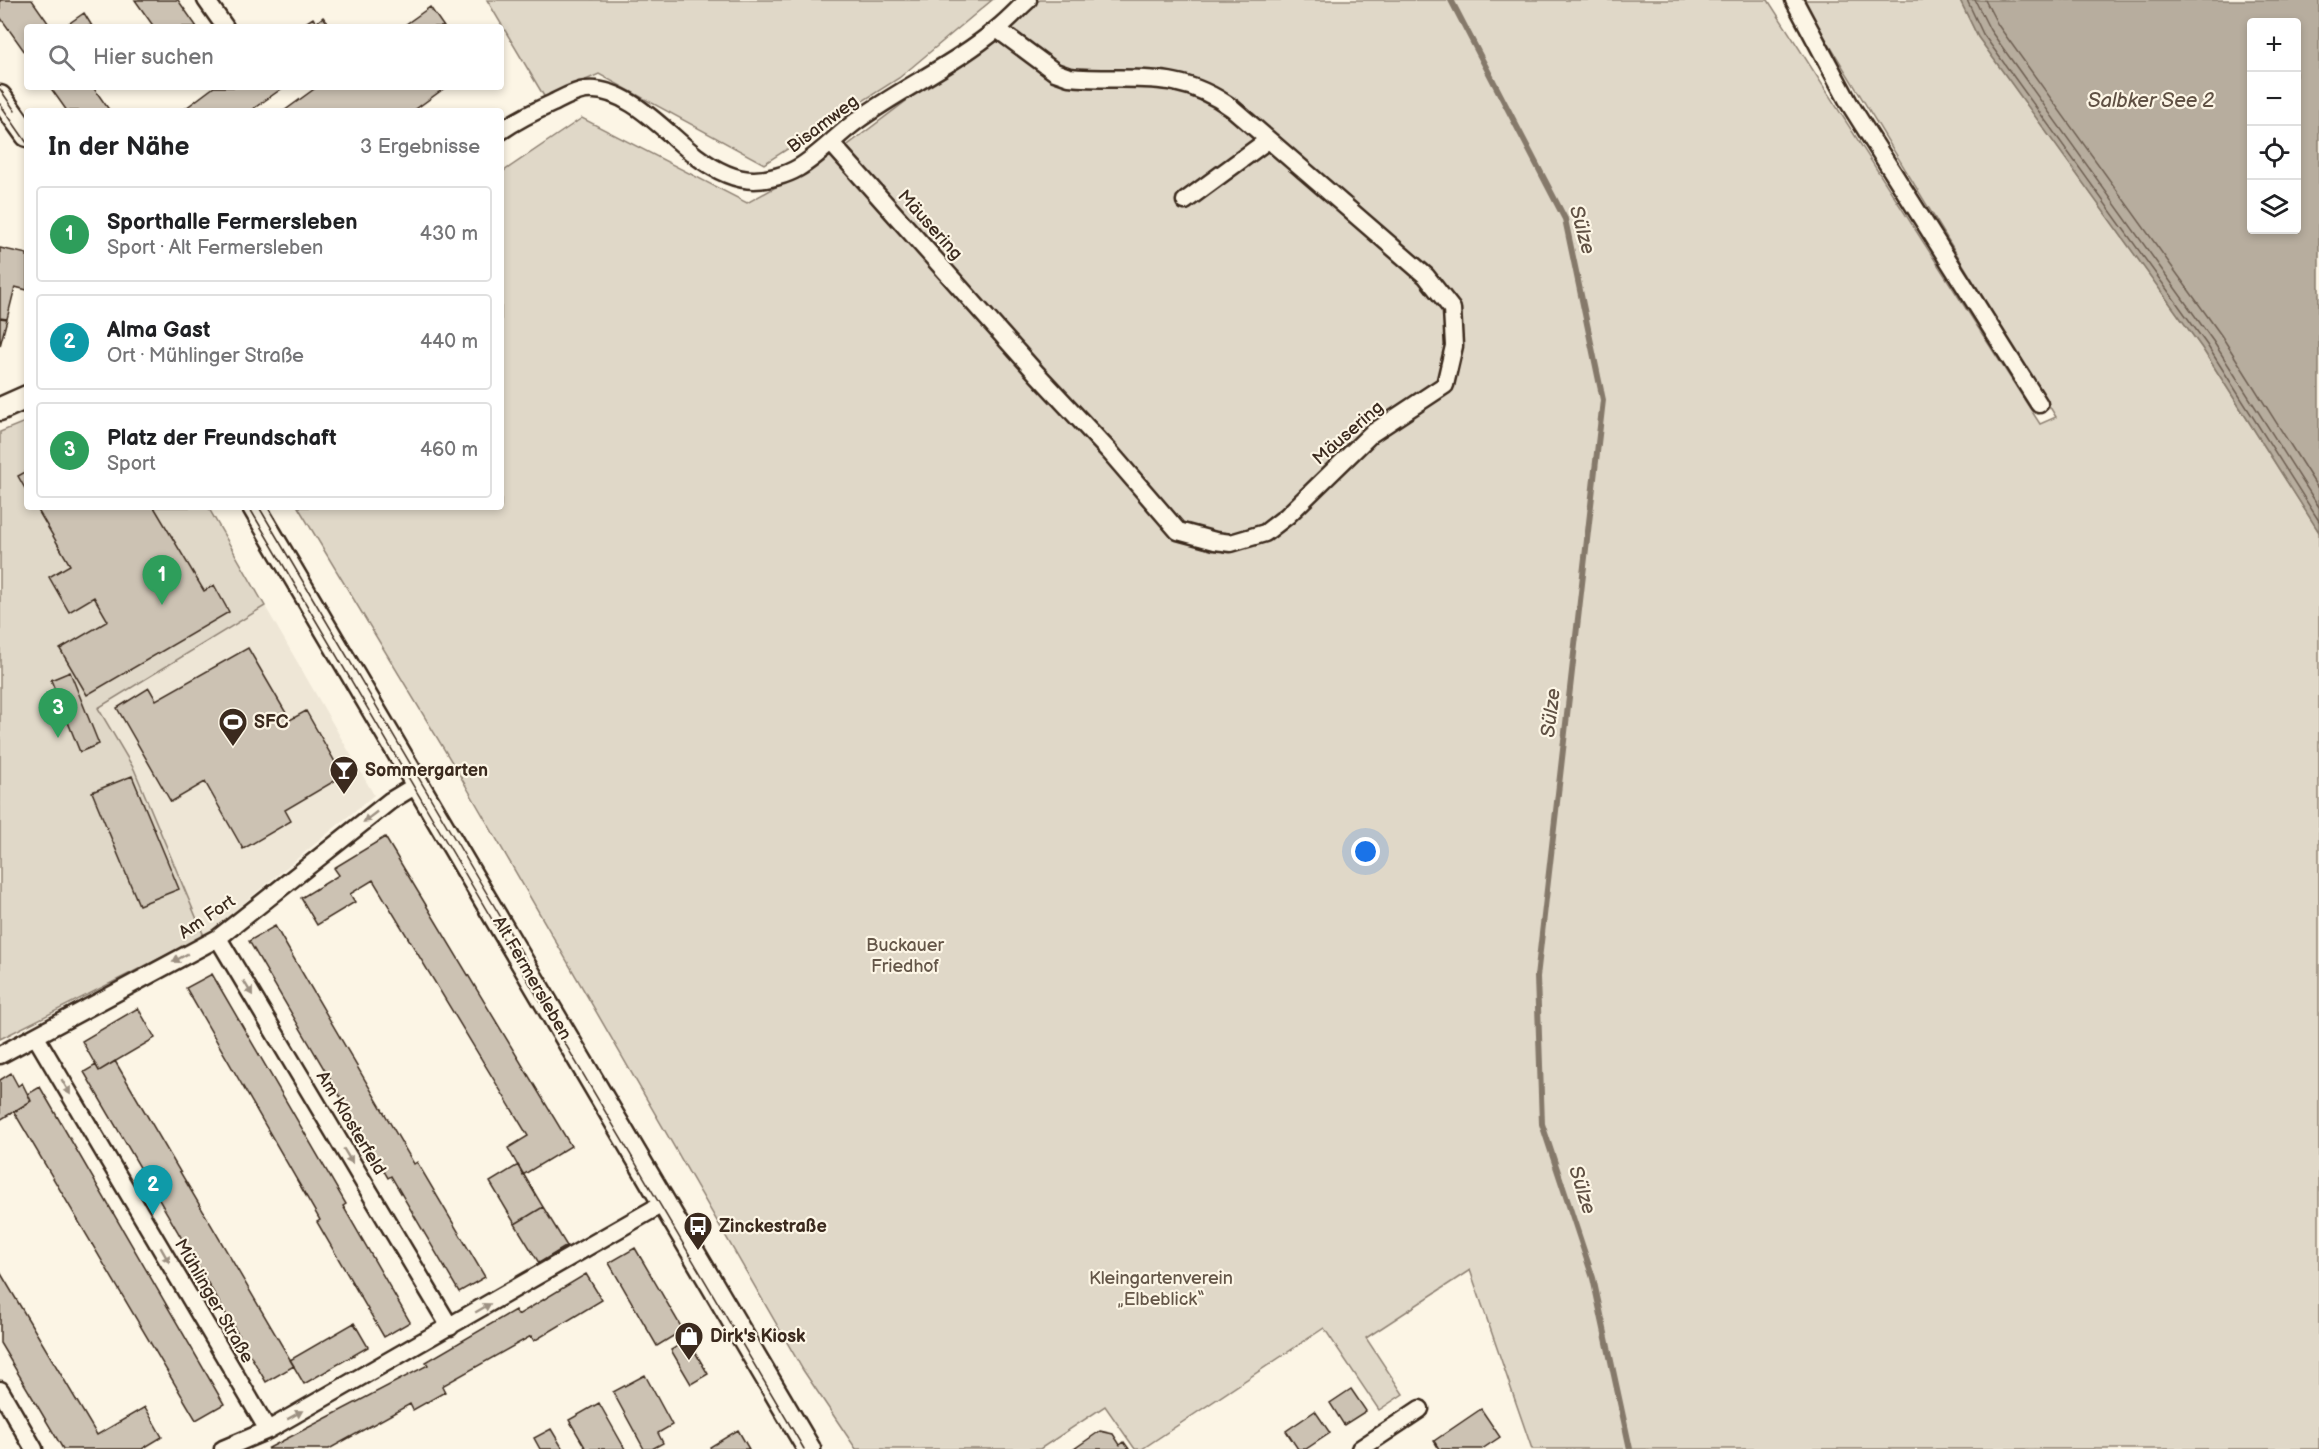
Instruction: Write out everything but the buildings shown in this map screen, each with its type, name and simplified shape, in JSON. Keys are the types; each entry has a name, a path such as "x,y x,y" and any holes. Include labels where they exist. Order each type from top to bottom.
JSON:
{"main road":[{"path":"0,97 24,131"},
{"path":"0,409 24,398"},
{"name":"Alt Fermersleben","path":"256,510 809,1449"}],"street":[{"path":"206,0 223,24"},
{"name":"Bisamweg","path":"504,129 571,94 585,90 598,90 615,94 636,106 708,165 732,176 754,180 775,177 797,169 832,144 857,121 997,29 1028,0"},
{"path":"1794,0 1849,103 2038,404"},
{"name":"Mäusering","path":"832,144 1179,531 1215,542 1231,543 1265,533 1287,516 1371,434 1445,385 1454,346 1452,309 1426,276 1232,108 1203,90 1165,79 1069,77 1055,72 997,29"},
{"path":"1185,201 1268,141"},
{"name":"Am Fort","path":"0,1055 218,938 390,801 418,784"},
{"name":"Am Klosterfeld","path":"218,938 450,1327"},
{"name":"Mühlinger Straße","path":"36,1037 268,1430"},
{"path":"223,1449 268,1430 664,1203"},
{"path":"0,1390 34,1449"},
{"path":"1360,1449 1420,1409"}],"shaded area":[{"path":"265,606 374,795 204,936 134,769 98,707"}],"green space":[{"path":"487,0 992,0 899,78 764,164 599,74 545,98 504,29 504,24 501,24"},
{"path":"1040,0 1768,0 2040,424 2056,417 1802,0 1960,0 1978,37 2202,348 2319,532 2319,1449 1532,1449 1470,1270 1366,1338 1403,1394 1379,1410 1324,1328 1142,1449 1135,1449 1105,1406 1040,1449 856,1449 803,1370 459,774 300,510 504,510 504,171 582,118 747,203 837,153"},
{"path":"24,422 24,510 210,510 265,606 98,708 134,769 204,936 0,1039 0,432"}],"water":[{"name":"Salbker See 2","path":"1960,0 2319,0 2319,532 2202,348 1978,37"}],"waterway":[{"name":"Sülze","path":"1451,0 1565,219 1603,400 1537,977 1542,1124 1593,1278 1630,1449"}],"tram line":[{"path":"0,89 15,111"},
{"path":"0,104 24,139"},
{"path":"251,510 804,1449"},
{"path":"261,510 529,965"}],"place":[{"name":"Sporthalle Fermersleben","path":"162,605"},
{"name":"Platz der Freundschaft","path":"58,738"},
{"name":"SFC","path":"233,748"},
{"name":"Sommergarten","path":"344,796"},
{"name":"Alma Gast","path":"153,1215"},
{"name":"Zinckestraße","path":"698,1252"},
{"name":"Dirk's Kiosk","path":"689,1362"}],"park label":[{"name":"Buckauer Friedhof","path":"905,955"},
{"name":"Kleingartenverein „Elbeblick“","path":"1161,1288"}]}
